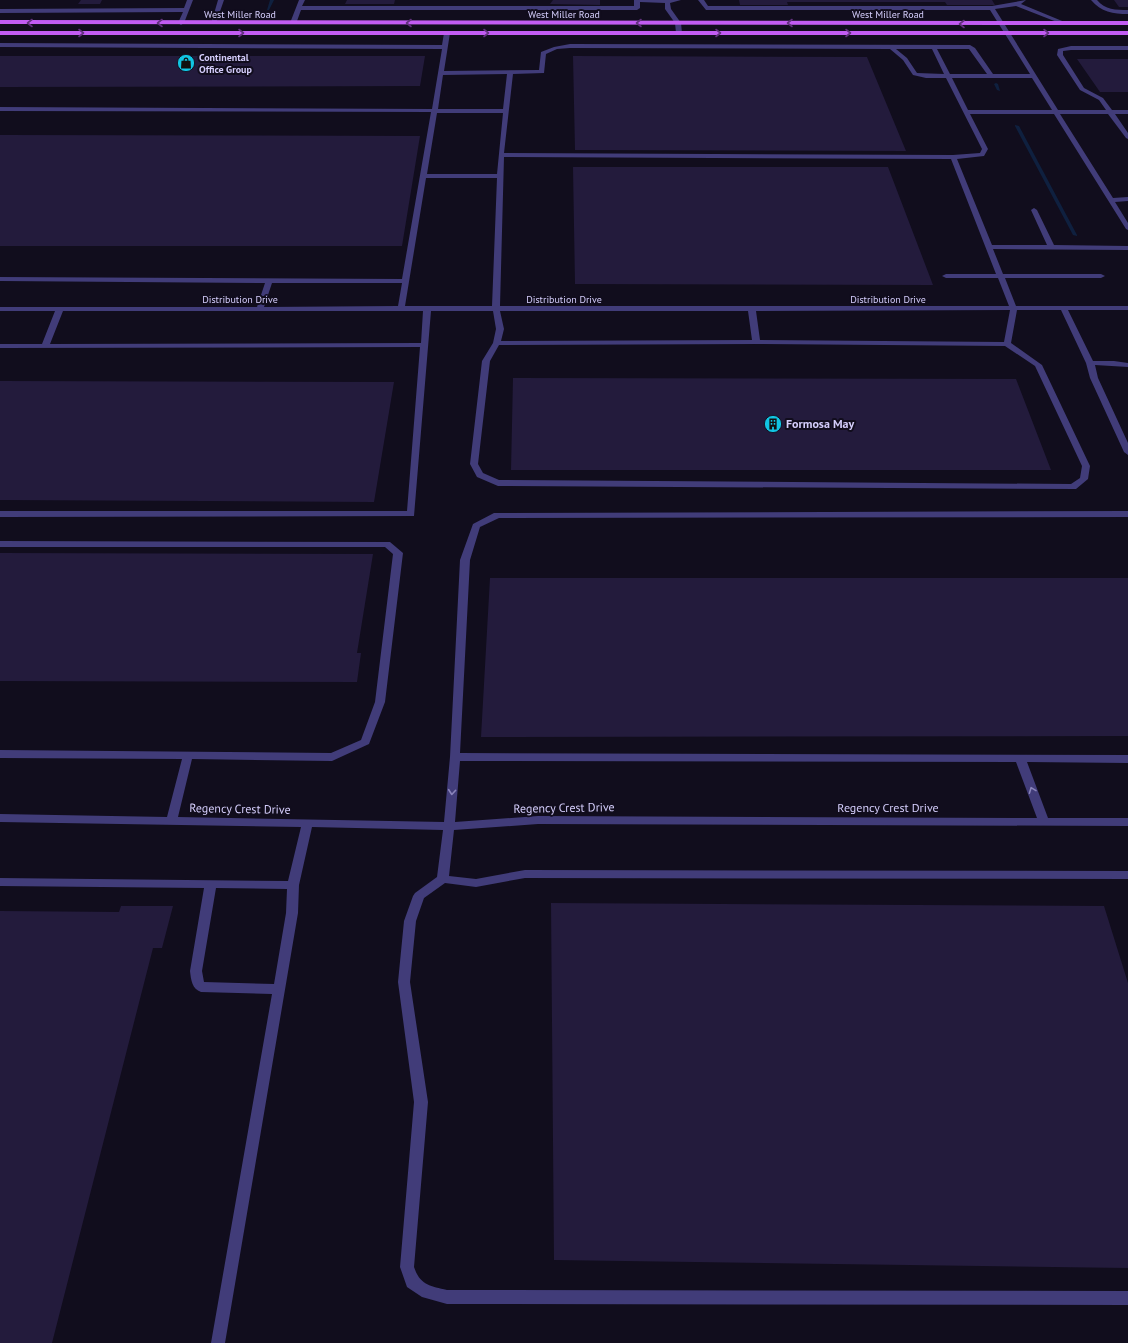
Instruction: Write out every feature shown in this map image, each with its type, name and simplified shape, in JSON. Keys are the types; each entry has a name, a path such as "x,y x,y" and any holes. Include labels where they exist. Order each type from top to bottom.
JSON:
{"main road":[{"name":"West Miller Road","path":"0,22 1128,23"},
{"path":"202,32 213,23"},
{"path":"447,33 448,23"},
{"name":"West Miller Road","path":"0,33 1128,33"}],"street":[{"path":"181,23 190,0"},
{"path":"213,23 221,0"},
{"path":"292,22 295,20 302,0"},
{"path":"299,8 638,8 637,1 678,0"},
{"path":"701,0 706,8 992,8 1017,4 1023,0"},
{"path":"1094,0 1098,6 1110,12 1128,12"},
{"path":"667,1 668,9 678,23 679,33"},
{"path":"1017,4 1064,24"},
{"path":"992,8 1128,228"},
{"path":"0,11 185,10"},
{"path":"1110,12 1118,23"},
{"path":"196,46 202,32"},
{"path":"401,309 447,33"},
{"path":"0,45 445,47"},
{"path":"440,73 542,72 543,54 556,48 570,46 933,46 970,47 973,49 991,76"},
{"path":"501,155 953,157 982,155 985,149 933,46"},
{"path":"891,47 905,59 915,74 926,76 1033,76"},
{"path":"1128,48 1071,48 1060,50 1060,55 1082,89 1101,99 1112,112 1128,137"},
{"path":"497,343 756,342 1007,344 1038,365 1086,466 1084,479 1073,487 498,483 480,475 474,464 483,378 486,361 497,343 500,329 496,309 500,176 510,72"},
{"path":"0,110 506,111"},
{"path":"967,112 1128,112"},
{"path":"953,157 1014,309 1007,344"},
{"path":"423,176 500,176"},
{"path":"1110,200 1128,199"},
{"path":"1034,210 1052,248"},
{"path":"989,247 1128,248"},
{"path":"946,276 1101,276"},
{"path":"0,279 406,281"},
{"path":"260,309 269,281"},
{"name":"Distribution Drive","path":"0,309 1128,308"},
{"path":"45,346 60,309"},
{"path":"0,514 411,514 427,309"},
{"path":"752,309 756,342"},
{"path":"1064,309 1090,363 1094,378 1128,452"},
{"path":"0,346 424,345"},
{"path":"1090,363 1114,363 1128,365"},
{"path":"443,880 455,757 465,560 476,526 497,515 1128,514"},
{"path":"0,544 387,544 398,553 380,702 365,742 332,756 0,754"},
{"path":"172,821 188,755"},
{"path":"455,757 1128,759"},
{"path":"1020,758 1044,822"},
{"name":"Regency Crest Drive","path":"0,818 449,826 538,820 1128,822"},
{"path":"218,1343 292,913 293,885 307,823"},
{"path":"1128,876 525,874 476,883 443,880 419,896 410,921 404,982 421,1102 407,1266 412,1282 427,1292 447,1297 1128,1298"},
{"path":"0,882 293,885"},
{"path":"211,883 196,971 197,981 201,987 279,989"}],"building":[{"path":"81,0 102,0 100,4 78,4"},
{"path":"347,0 395,0 394,4 345,4"},
{"path":"553,0 600,0 600,5 550,4"},
{"path":"739,0 992,0 995,5 947,5 945,2 787,2 788,5 740,5"},
{"path":"1114,0 1128,0 1128,7 1119,7"},
{"path":"0,56 425,56 420,86 0,87"},
{"path":"573,56 867,57 906,151 575,150"},
{"path":"1077,59 1128,59 1128,92 1100,92"},
{"path":"0,135 420,136 402,246 0,246"},
{"path":"573,167 888,167 933,285 575,284"},
{"name":"Formosa May","path":"513,378 1016,379 1051,470 511,470"},
{"path":"0,381 394,382 374,502 0,500"},
{"path":"0,553 373,554 357,653 361,653 357,682 0,681"},
{"path":"490,578 1128,578 1128,736 481,737"},
{"path":"551,903 1104,906 1128,983 1128,1268 554,1260"},
{"path":"121,906 173,906 162,948 153,948 52,1343 0,1343 0,911 119,912"}],"waterway":[{"path":"268,9 272,0"},
{"path":"996,84 999,90"},
{"path":"1017,126 1075,235"}],"place":[{"name":"Continental Office Group","path":"186,63"},
{"name":"Formosa May","path":"773,424"}]}
